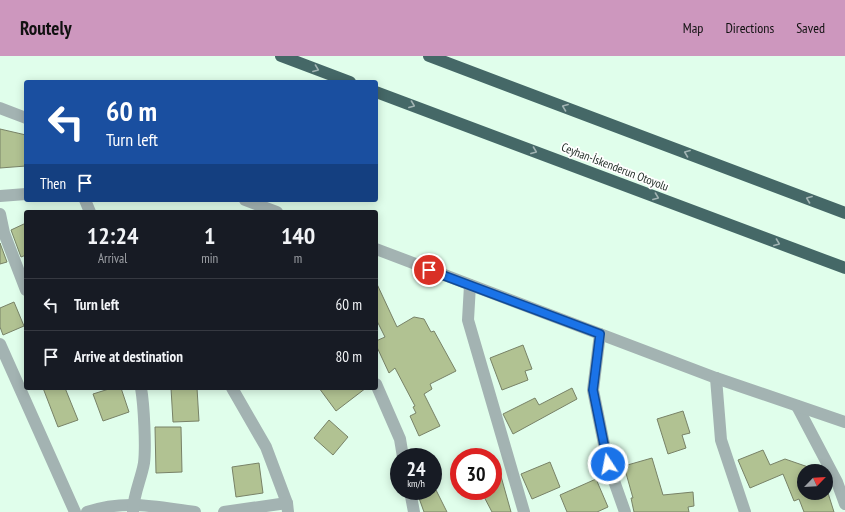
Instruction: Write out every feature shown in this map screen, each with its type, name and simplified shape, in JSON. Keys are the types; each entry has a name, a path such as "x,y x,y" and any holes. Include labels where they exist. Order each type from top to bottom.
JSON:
{"highway":[{"path":"281,56 345,80"},
{"path":"429,56 845,213"},
{"name":"Ceyhan-İskenderun Otoyolu","path":"378,93 845,268"}],"street":[{"path":"0,108 24,117"},
{"path":"0,196 24,194"},
{"path":"250,202 272,210"},
{"path":"0,214 4,233 24,285"},
{"path":"378,250 716,378 845,422"},
{"path":"470,285 468,320 524,512"},
{"path":"600,334 593,390 608,464 625,512"},
{"path":"0,344 75,512"},
{"path":"716,378 722,440 745,512"},
{"path":"378,389 400,439 402,448"},
{"path":"133,508 144,462 143,399 141,390"},
{"path":"224,512 288,508 266,447 233,390"},
{"path":"797,406 837,482 845,504"},
{"path":"837,482 845,471"},
{"path":"412,500 414,512"},
{"path":"87,512 105,506 195,512"}],"building":[{"path":"0,129 24,135 24,166 0,168"},
{"path":"24,224 24,256 21,257 11,230"},
{"path":"0,243 7,262 0,264"},
{"path":"378,286 397,327 414,317 424,319 431,332 434,331 456,371 430,384 432,389 424,394 440,426 419,436 410,416 416,413 413,407 415,406 395,368 389,373 378,349 378,340 385,337 378,323"},
{"path":"14,302 24,326 3,335 0,327 0,308"},
{"path":"523,345 532,369 525,371 528,380 502,390 490,358"},
{"path":"572,388 577,399 513,434 503,414 535,398 539,405"},
{"path":"44,390 66,390 78,420 58,427"},
{"path":"106,390 122,390 129,412 103,421 93,394"},
{"path":"171,390 197,390 199,421 173,422"},
{"path":"320,390 363,390 336,411"},
{"path":"683,411 690,433 682,435 686,448 668,454 657,419"},
{"path":"329,420 348,437 333,455 314,438"},
{"path":"155,427 181,427 182,472 156,473"},
{"path":"763,450 770,465 785,459 800,464 797,464 797,500 794,501 783,474 750,488 738,460"},
{"path":"652,458 663,495 693,492 694,506 688,507 689,512 634,512 631,498 633,498 624,466"},
{"path":"550,462 560,487 532,499 521,474"},
{"path":"259,463 263,493 236,497 232,467"},
{"path":"596,479 608,507 597,512 567,512 560,495"},
{"path":"502,480 511,512 492,512 486,500 502,500"},
{"path":"420,500 441,500 447,512 424,512"},
{"path":"799,500 830,500 834,512 804,512"}],"route":[{"path":"429,270 600,334 593,390 608,464"}]}
